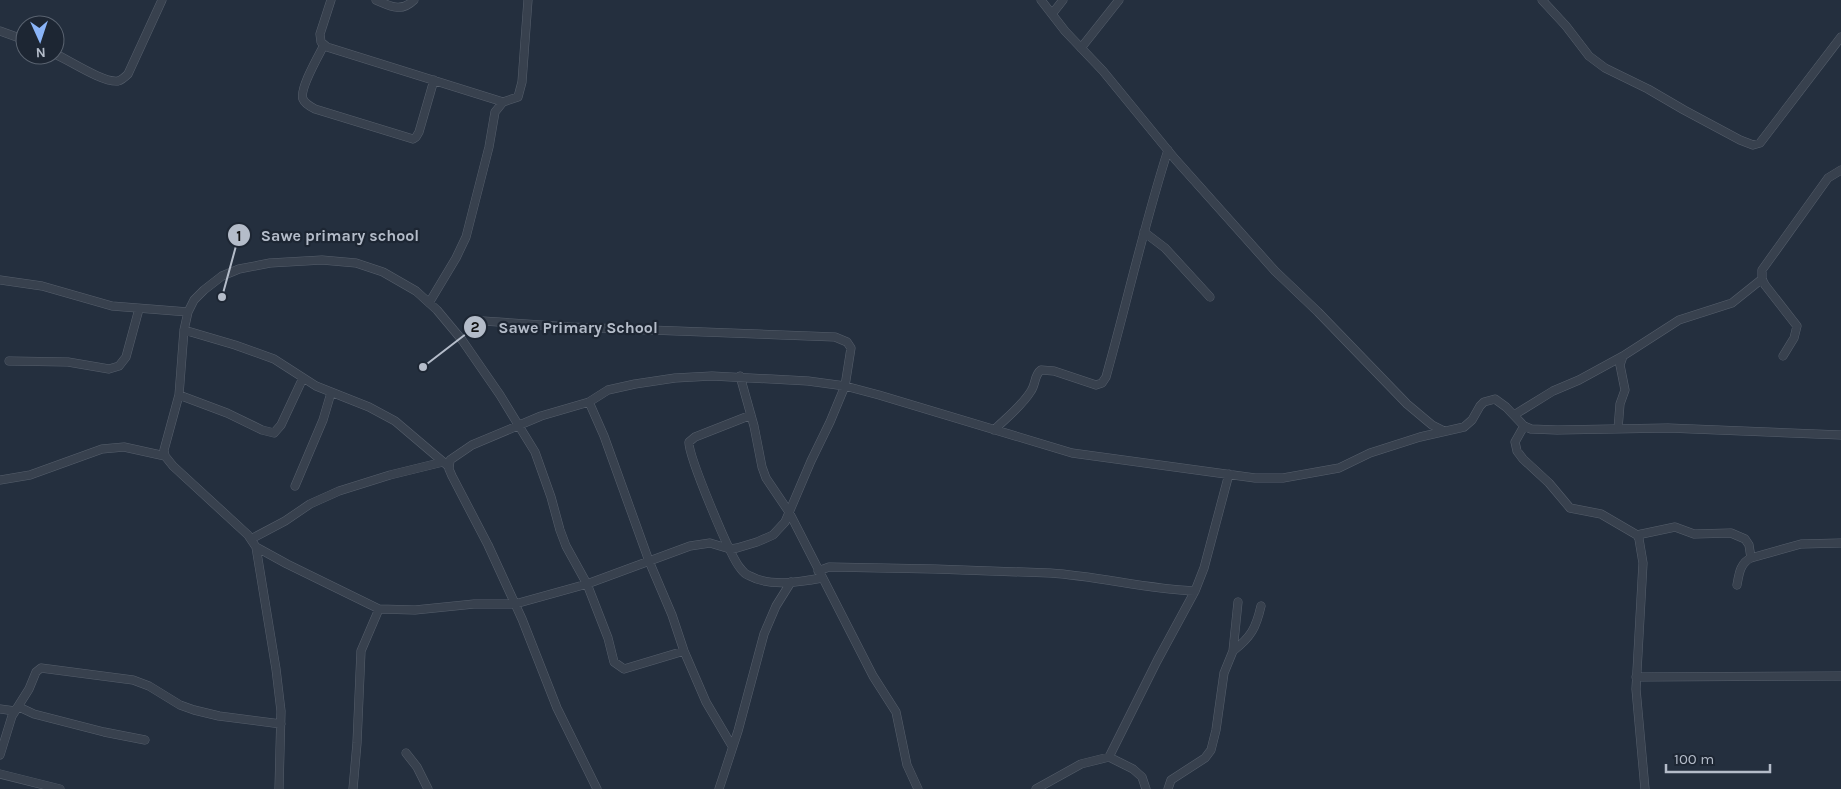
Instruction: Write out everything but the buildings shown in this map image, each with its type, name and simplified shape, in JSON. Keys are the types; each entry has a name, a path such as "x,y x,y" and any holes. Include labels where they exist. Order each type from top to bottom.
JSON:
{"street":[{"path":"65,59 105,78 118,81 123,79 128,74 162,0"},
{"path":"331,0 320,34 321,42 324,45 503,102"},
{"path":"376,0 391,7 400,8 407,6 414,0"},
{"path":"429,303 456,258 466,237 487,156 495,112 503,102 518,97 521,88 528,0"},
{"path":"1041,0 1168,150 1275,271 1318,312 1407,404 1427,421 1444,431"},
{"path":"1052,14 1063,0"},
{"path":"1081,48 1119,0"},
{"path":"1542,0 1566,26 1589,56 1606,68 1740,140 1753,145 1760,143 1841,37"},
{"path":"0,31 15,36"},
{"path":"324,45 302,95 307,105 315,109 413,139 416,138 419,132 434,80"},
{"path":"994,430 1028,396 1034,387 1037,374 1042,370 1054,371 1096,385 1102,383 1106,377 1131,287 1150,208 1168,150"},
{"path":"1783,356 1794,338 1797,326 1762,279 1762,270 1828,178 1841,170"},
{"path":"1144,232 1165,248 1210,297"},
{"path":"165,456 166,441 179,395 184,330 188,312 194,300 204,290 222,276 239,268 270,263 322,260 356,263 383,272 416,291 437,310 462,340 535,452 566,546 587,584 608,638 614,662 618,667 624,669 684,652"},
{"path":"1514,415 1553,391 1579,380 1623,356 1679,320 1732,303 1762,279"},
{"path":"0,280 42,286 96,302 139,309 188,312"},
{"path":"9,360 68,362 109,369 119,366 126,357 139,309"},
{"path":"256,547 380,609 414,610 474,604 515,604 587,584 701,544 710,543 730,549 746,546 773,535 785,522 844,386 851,348 847,342 835,338 570,327 483,321"},
{"path":"184,330 235,344 274,359 302,378 331,393 369,407 395,421 446,464 488,545 515,604 557,708 597,789"},
{"path":"1618,429 1620,404 1625,390 1620,365 1623,356"},
{"path":"740,376 766,478 789,512 873,676 896,712 907,765 918,789"},
{"path":"251,539 285,522 310,504 339,491 390,475 446,464 463,450 541,416 589,402 608,390 675,378 740,376 808,381 844,386 1072,453 1255,478 1283,478 1339,468 1370,453 1468,424 1480,406 1490,400 1500,401 1524,426 1532,429 1668,428 1841,435"},
{"path":"179,395 228,413 262,430 274,433 281,425 302,378"},
{"path":"295,486 323,420 331,393"},
{"path":"589,402 604,436 649,561 672,615 684,652 706,702 732,746"},
{"path":"751,415 707,432 691,439 689,442 690,451 702,484 730,549 740,569 750,576 775,582 791,582 820,575 829,567 935,569 1068,574 1158,588 1195,591"},
{"path":"1524,426 1515,442 1517,451 1523,459 1549,482 1570,508 1601,514 1637,535 1639,539 1643,563 1642,608 1636,677 1645,789"},
{"path":"0,480 30,475 102,449 124,448 165,456 173,466 251,539 256,547 276,669 281,724 279,789"},
{"path":"1109,757 1157,661 1195,591 1206,560 1229,474"},
{"path":"1637,535 1675,527 1694,534 1731,533 1745,539 1749,545 1751,558"},
{"path":"1737,585 1742,564 1745,560 1801,544 1841,543"},
{"path":"719,789 764,634 776,606 791,582"},
{"path":"1168,789 1171,780 1205,758 1210,750 1216,730 1224,673 1233,651 1238,602"},
{"path":"1233,651 1246,641 1253,631 1261,606"},
{"path":"353,789 361,651 380,609"},
{"path":"0,755 7,729 29,690 36,672 41,668 133,680 149,686 180,705 194,710 219,716 281,724"},
{"path":"1636,677 1841,676"},
{"path":"0,709 17,709 104,732 145,740"},
{"path":"406,753 417,767 428,789"},
{"path":"1036,789 1082,764 1109,757 1116,759 1142,778 1146,789"},
{"path":"0,774 60,789"}],"place":[{"name":"Sawe primary school","path":"222,297"},
{"name":"Sawe Primary School","path":"423,367"}]}
